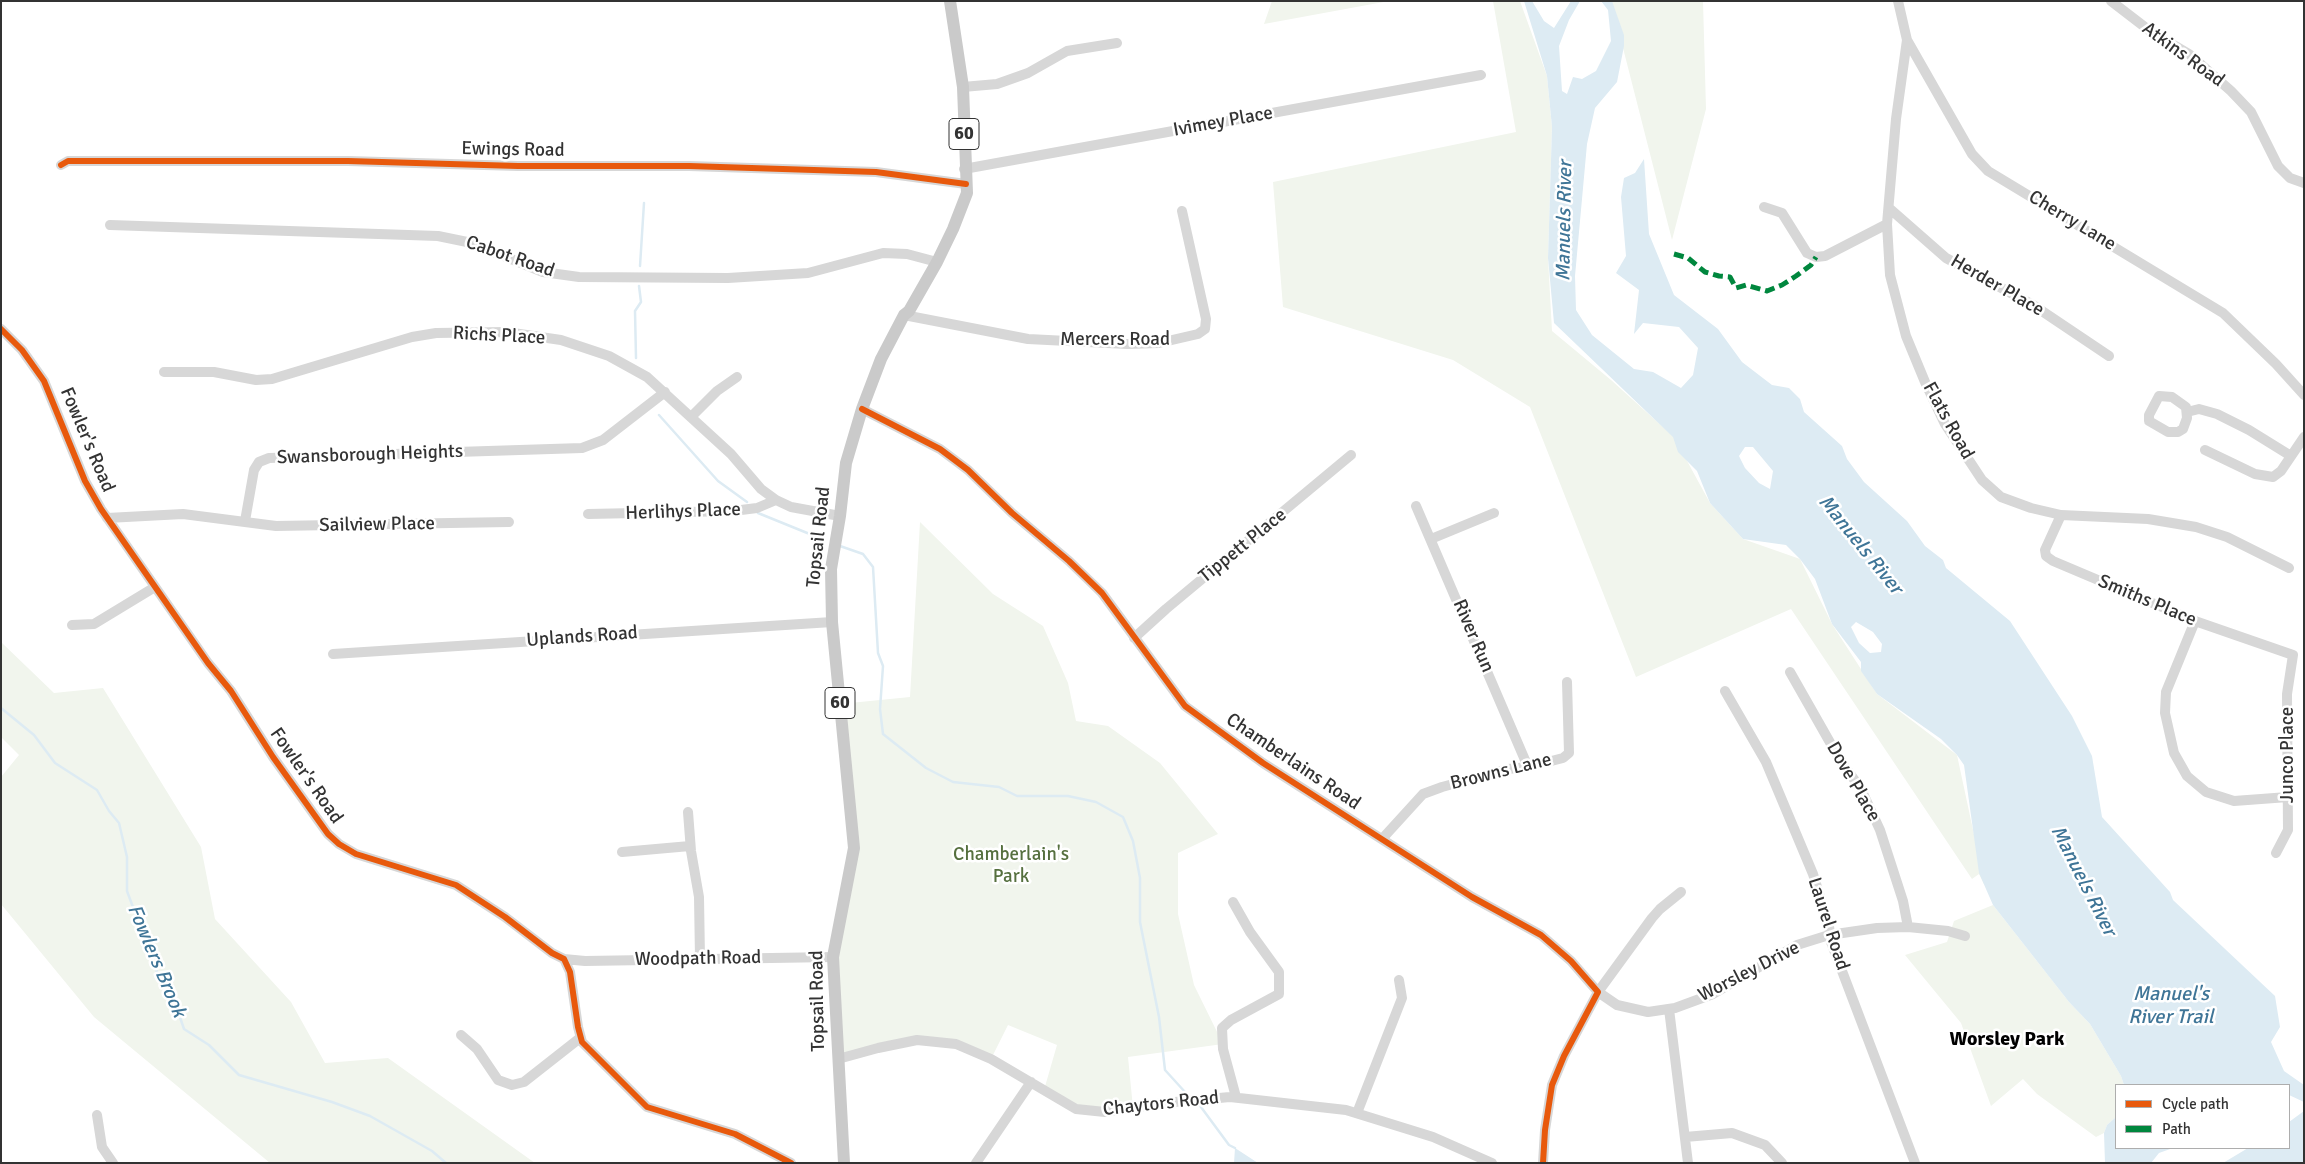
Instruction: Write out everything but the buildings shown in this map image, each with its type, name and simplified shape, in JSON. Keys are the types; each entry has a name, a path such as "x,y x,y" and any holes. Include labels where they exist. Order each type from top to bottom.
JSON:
{"main road":[{"name":"Topsail Road","path":"844,1163 832,957 854,848 832,622 831,569 846,463 862,409 881,359 904,315 937,262 954,229 967,193 964,169 963,88 950,1"}],"street":[{"name":"Cherry Lane","path":"1898,1 1907,40 1972,154 1988,171 2223,313 2276,364 2304,395"},
{"name":"Atkins Road","path":"2111,1 2150,31 2189,54 2232,91 2251,112 2278,166 2290,178 2304,183"},
{"name":"Flats Road","path":"1907,40 1896,119 1887,224 1890,274 1906,336 1945,424 1982,480 2001,497 2031,508 2061,515 2148,519 2196,527 2227,538 2289,568"},
{"path":"963,88 997,84 1028,73 1068,51 1117,43"},
{"name":"Ivimey Place","path":"964,169 1481,75"},
{"name":"Ewings Road","path":"61,166 68,161 348,161 518,166 689,166 876,172 966,184"},
{"path":"1764,206 1782,213 1807,252 1816,257 1825,256 1887,224"},
{"name":"Herder Place","path":"1889,208 1946,258 2033,304 2109,356"},
{"name":"Mercers Road","path":"904,315 1028,339 1127,344 1159,343 1198,334 1205,329 1206,319 1182,211"},
{"name":"Cabot Road","path":"110,225 438,236 472,243 543,272 579,277 728,278 808,273 883,252 907,254 937,262"},
{"name":"Fowler's Road","path":"1,329 22,350 44,381 85,481 107,518 208,663 235,697 294,788 333,839 344,848 362,857 442,879 456,885 505,917 552,953 564,958"},
{"name":"Richs Place","path":"164,372 214,372 266,380 292,375 420,335 444,332 506,332 561,340 598,352 629,365 665,392 736,460 756,484 776,500 796,508 840,516"},
{"path":"691,417 717,391 737,378"},
{"name":"Swansborough Heights","path":"245,521 254,470 259,462 269,458 582,448 603,440 665,392"},
{"name":"Chamberlains Road","path":"862,409 940,449 968,470 1102,593 1184,706 1263,763 1472,897 1541,935 1571,961 1598,992"},
{"path":"2187,412 2199,409 2217,414 2249,430 2291,456"},
{"path":"2205,450 2265,476 2278,475 2304,438"},
{"name":"Tippett Place","path":"1134,638 1166,609 1351,455"},
{"name":"Herlihys Place","path":"588,514 733,511 758,508 776,500"},
{"name":"River Run","path":"1416,506 1528,767"},
{"path":"1431,539 1494,513"},
{"path":"107,518 183,514 245,521"},
{"name":"Smiths Place","path":"2061,515 2045,550 2046,556 2053,561 2195,621 2293,654"},
{"name":"Sailview Place","path":"245,521 276,526 510,522"},
{"path":"72,626 94,624 155,587"},
{"path":"2195,621 2166,692 2166,713 2174,753 2186,776 2206,792 2234,800 2288,797"},
{"name":"Uplands Road","path":"333,654 832,622"},
{"name":"Junco Place","path":"2276,852 2288,830 2288,694 2293,654"},
{"name":"Dove Place","path":"1790,672 1840,760 1861,790 1880,830 1903,901 1908,926"},
{"name":"Browns Lane","path":"1382,839 1423,794 1442,786 1508,769 1528,767 1563,758 1568,752 1567,682"},
{"name":"Laurel Road","path":"1725,691 1770,771 1817,886 1829,926 1829,935 1915,1163"},
{"path":"688,812 690,846 700,896 700,959"},
{"path":"622,852 690,846"},
{"path":"1544,1163 1552,1085 1564,1056 1598,992 1652,918 1681,892"},
{"path":"1233,902 1250,932 1279,972 1279,994 1231,1020 1222,1028 1223,1049 1236,1097"},
{"name":"Worsley Drive","path":"1598,992 1617,1006 1648,1012 1669,1009 1713,994 1797,946 1829,935 1876,928 1908,926 1948,931 1965,936"},
{"name":"Woodpath Road","path":"564,958 585,961 832,957"},
{"path":"564,958 570,972 580,1038 589,1051 650,1109 734,1134 791,1163"},
{"path":"1356,1113 1402,998 1399,980"},
{"path":"1669,1009 1688,1163"},
{"path":"461,1035 477,1049 498,1080 512,1085 524,1082 580,1038"},
{"name":"Chaytors Road","path":"838,1059 917,1040 956,1044 990,1059 1076,1109 1105,1112 1164,1102 1236,1097 1346,1110 1433,1137 1492,1163"},
{"path":"976,1163 1031,1082"},
{"path":"97,1115 102,1147 113,1163"},
{"path":"1685,1137 1732,1133 1765,1145 1782,1163"}],"green space":[{"path":"1272,1 1389,1 1264,24"},
{"path":"1493,1 1520,1 1547,76 1552,127 1548,258 1552,331 1611,380 1674,437 1710,503 1743,539 1800,559 1832,624 1877,694 1957,755 1985,886 1979,874 1972,879 1791,609 1636,677 1530,407 1453,360 1283,307 1273,182 1516,132"},
{"path":"1611,1 1703,1 1706,109 1672,240"},
{"name":"Chamberlain's Park","path":"920,522 993,594 1043,626 1068,683 1076,721 1108,726 1160,763 1218,834 1178,853 1178,914 1194,985 1223,1044 1128,1057 1133,1108 1076,1109 1044,1090 1057,1045 1008,1025 991,1059 956,1044 917,1040 838,1059 833,957 854,848 840,704 910,697"},
{"path":"1,642 54,693 103,688 201,847 215,919 291,1002 325,1063 388,1058 535,1163 270,1163 94,1017 1,904 1,777 19,755 1,737"},
{"name":"Worsley Park","path":"1993,905 2069,1002 2090,1024 2121,1076 2124,1084 2115,1084 2115,1118 2107,1125 2104,1133 2096,1137 2037,1094 2023,1079 1991,1106 1961,1023 1905,955 1947,942 1954,921"}],"water":[{"name":"Manuel's River Trail","path":"1524,1 1532,1 1544,21 1554,28 1571,1 1580,1 1569,20 1559,46 1562,91 1567,94 1573,77 1582,79 1596,71 1611,41 1608,10 1601,1 1612,1 1624,35 1624,46 1617,82 1595,108 1587,144 1575,276 1576,310 1592,335 1634,369 1653,372 1681,388 1693,375 1698,348 1679,327 1643,323 1634,334 1639,290 1616,273 1626,256 1621,197 1624,178 1635,173 1644,159 1649,234 1674,295 1718,329 1742,362 1772,385 1789,388 1800,399 1804,412 1842,446 1847,459 1864,482 1907,521 1925,546 1943,560 1946,568 2010,621 2072,716 2092,756 2102,817 2170,892 2173,900 2275,996 2280,1027 2271,1042 2284,1071 2304,1085 2304,1102 2290,1095 2290,1084 2124,1084 2121,1076 2090,1024 2069,1002 1993,905 1979,873 1964,765 1957,755 1941,739 1877,694 1861,671 1861,662 1832,624 1815,579 1800,559 1786,545 1743,539 1710,503 1697,471 1678,452 1673,437 1554,323 1548,258 1552,127 1547,76","holes":["1745,447 1753,447 1773,471 1770,489 1759,483 1745,468 1739,456","1856,622 1873,632 1882,644 1881,652 1870,653 1859,643 1851,627"]},
{"path":"2304,1111 2304,1163 2223,1163 2246,1149 2290,1149 2290,1121"},
{"path":"2115,1118 2115,1149 2170,1149 2159,1153 2151,1163 2105,1163 2104,1133 2107,1125"},
{"path":"1235,1148 1258,1163 1234,1163"}],"waterway":[{"path":"640,266 644,203"},
{"path":"636,358 635,311 641,302 639,286"},
{"path":"659,415 718,481 747,502"},
{"path":"758,513 822,539"},
{"path":"840,546 863,554 873,567 878,653 883,666 880,709 883,734 926,768 953,782 999,787 1017,796 1068,796 1096,802 1123,817 1133,841 1140,878 1140,922 1159,1017 1165,1070 1185,1092"},
{"name":"Fowlers Brook","path":"1,708 34,735 55,763 97,790 109,811 119,823 127,857 127,891 160,980 171,991 184,1029 209,1045 239,1075 332,1102 370,1116 432,1151 446,1163"},
{"path":"1198,1103 1229,1145 1235,1148"}],"marked path":[{"path":"1674,254 1688,258 1705,272 1730,277 1736,288 1746,285 1767,291 1782,285 1796,276 1811,265 1816,257"}],"cycle path":[{"path":"61,165 68,161 348,161 518,166 689,166 876,172 966,184"},
{"path":"1,329 22,350 44,381 85,481 101,509 208,663 231,691 273,757 328,834 339,844 356,854 456,885 505,917 552,953 564,959 570,972 582,1042 647,1107 735,1134 791,1163"},
{"path":"862,409 940,449 968,470 1012,513 1069,561 1102,593 1185,706 1263,763 1472,897 1541,935 1571,961 1598,992 1564,1056 1552,1085 1545,1130 1543,1163"}],"district":[{"name":"Worsley Park","path":"2007,1040"}],"water label":[{"name":"Manuels River","path":"1565,221"},
{"name":"Manuels River","path":"1860,545"},
{"name":"Manuels River","path":"2083,881"}]}
